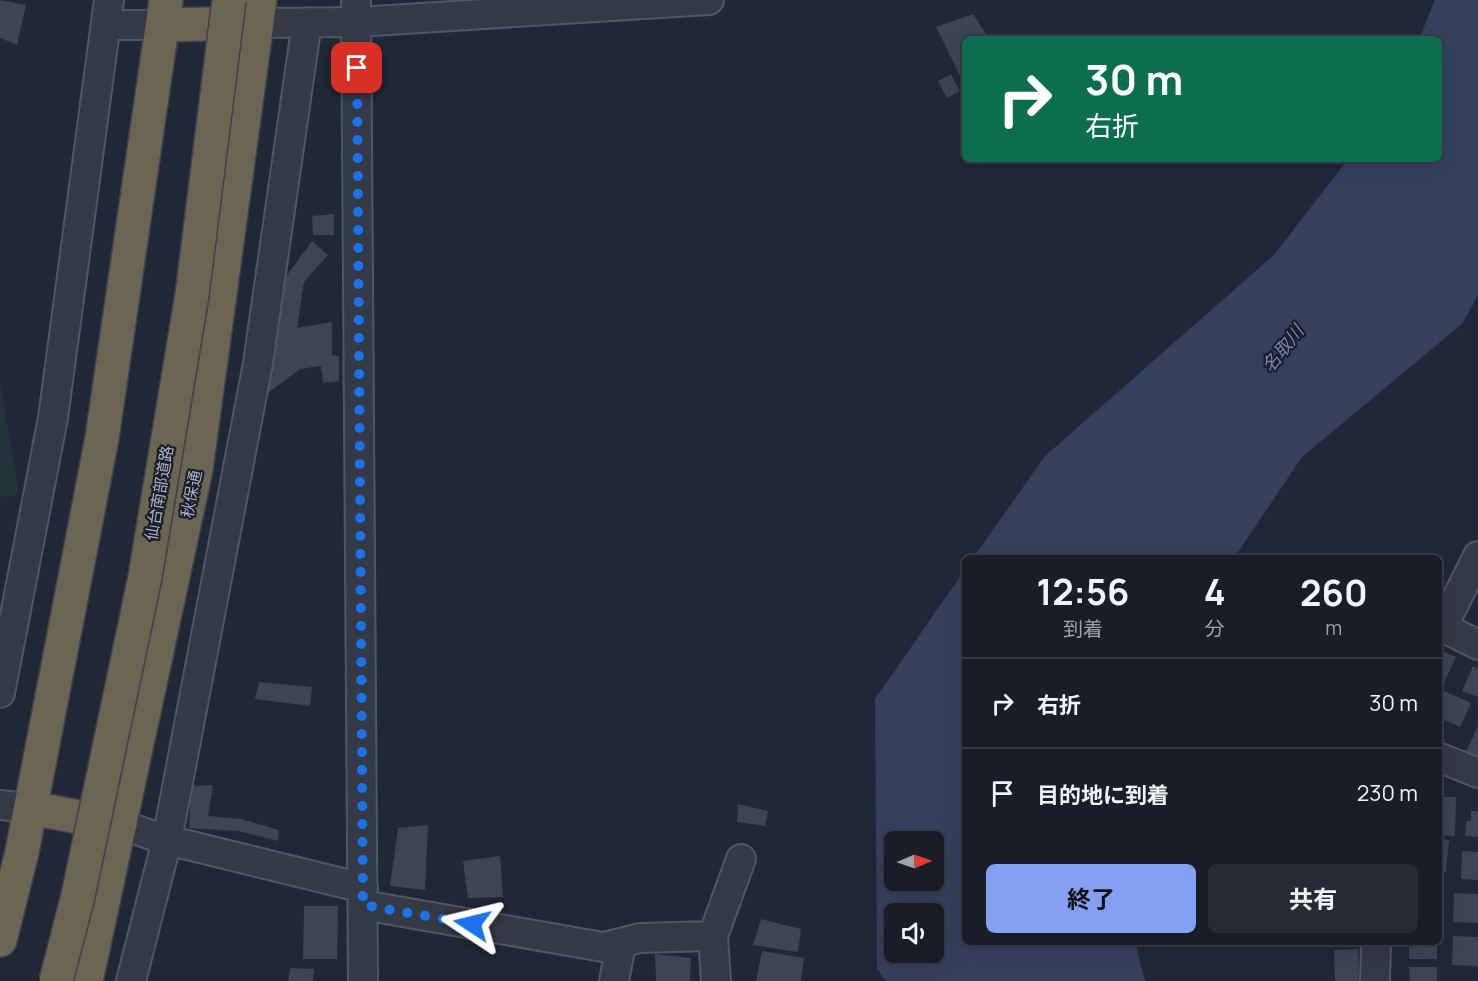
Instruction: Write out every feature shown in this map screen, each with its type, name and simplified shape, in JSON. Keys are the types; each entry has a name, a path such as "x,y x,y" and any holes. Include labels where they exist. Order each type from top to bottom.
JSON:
{"highway":[{"name":"仙台南部道路","path":"56,981 78,896 145,577 192,295 228,0"},
{"path":"0,940 15,806 102,438 165,13 259,12"},
{"name":"秋保通","path":"86,981 196,469 259,12"},
{"path":"15,806 121,825"}],"street":[{"path":"259,12 307,22 356,11 709,0"},
{"path":"356,11 363,981"},
{"path":"0,693 53,418 108,12 165,13"},
{"path":"131,981 167,840 258,363 307,22"},
{"path":"1478,556 1444,624 1446,629 1478,645"},
{"path":"1442,759 1478,773"},
{"path":"121,825 363,896 620,950 614,981"},
{"path":"716,981 713,936 741,859"},
{"path":"604,947 640,938 713,936"},
{"path":"1375,981 1376,945"}],"shaded area":[{"path":"0,383 19,495 0,497"}],"water":[{"name":"名取川","path":"1435,0 1478,0 1478,295 1462,324 1302,457 1236,555 975,555 1045,456 1274,255 1346,162 1442,162 1442,36 1420,36"},
{"path":"962,574 962,945 1136,945 1145,981 886,981 877,968 875,699"}],"building":[{"path":"0,0 26,5 17,45 0,38"},
{"path":"973,14 987,36 962,36 962,80 936,27"},
{"path":"951,74 960,91 947,98 938,81"},
{"path":"334,214 334,235 313,235 312,216"},
{"path":"312,241 328,255 304,282 297,328 332,322 332,355 339,356 339,381 323,383 321,366 300,369 268,393 280,285"},
{"path":"1442,651 1456,657 1444,683 1442,682"},
{"path":"1473,666 1478,669 1478,697 1462,691"},
{"path":"259,682 312,687 310,706 255,699"},
{"path":"1442,690 1471,703 1460,727 1442,719"},
{"path":"1478,726 1478,758 1466,752"},
{"path":"213,785 208,816 241,819 279,830 278,841 238,831 189,828 191,786"},
{"path":"1442,797 1456,797 1455,836 1442,835"},
{"path":"738,804 768,811 765,826 737,822"},
{"path":"1471,811 1478,811 1478,837 1465,836 1466,821 1471,821"},
{"path":"428,825 425,890 390,886 398,828"},
{"path":"1442,839 1449,840 1446,872 1442,872"},
{"path":"1462,851 1478,852 1478,880 1461,879"},
{"path":"500,856 503,897 468,898 463,861"},
{"path":"1454,893 1478,894 1478,923 1453,922"},
{"path":"304,906 338,906 337,959 303,959"},
{"path":"761,919 801,929 798,952 753,945"},
{"path":"1453,936 1478,937 1478,966 1452,965"},
{"path":"1409,945 1437,945 1437,959 1409,959"},
{"path":"1358,949 1359,981 1335,981 1334,950"},
{"path":"762,951 804,958 801,981 756,981"},
{"path":"655,954 691,958 690,981 656,981"},
{"path":"1409,967 1437,967 1437,981 1410,981"},
{"path":"290,968 314,969 313,981 288,981"}],"route":[{"path":"357,68 363,905 472,924"}]}
